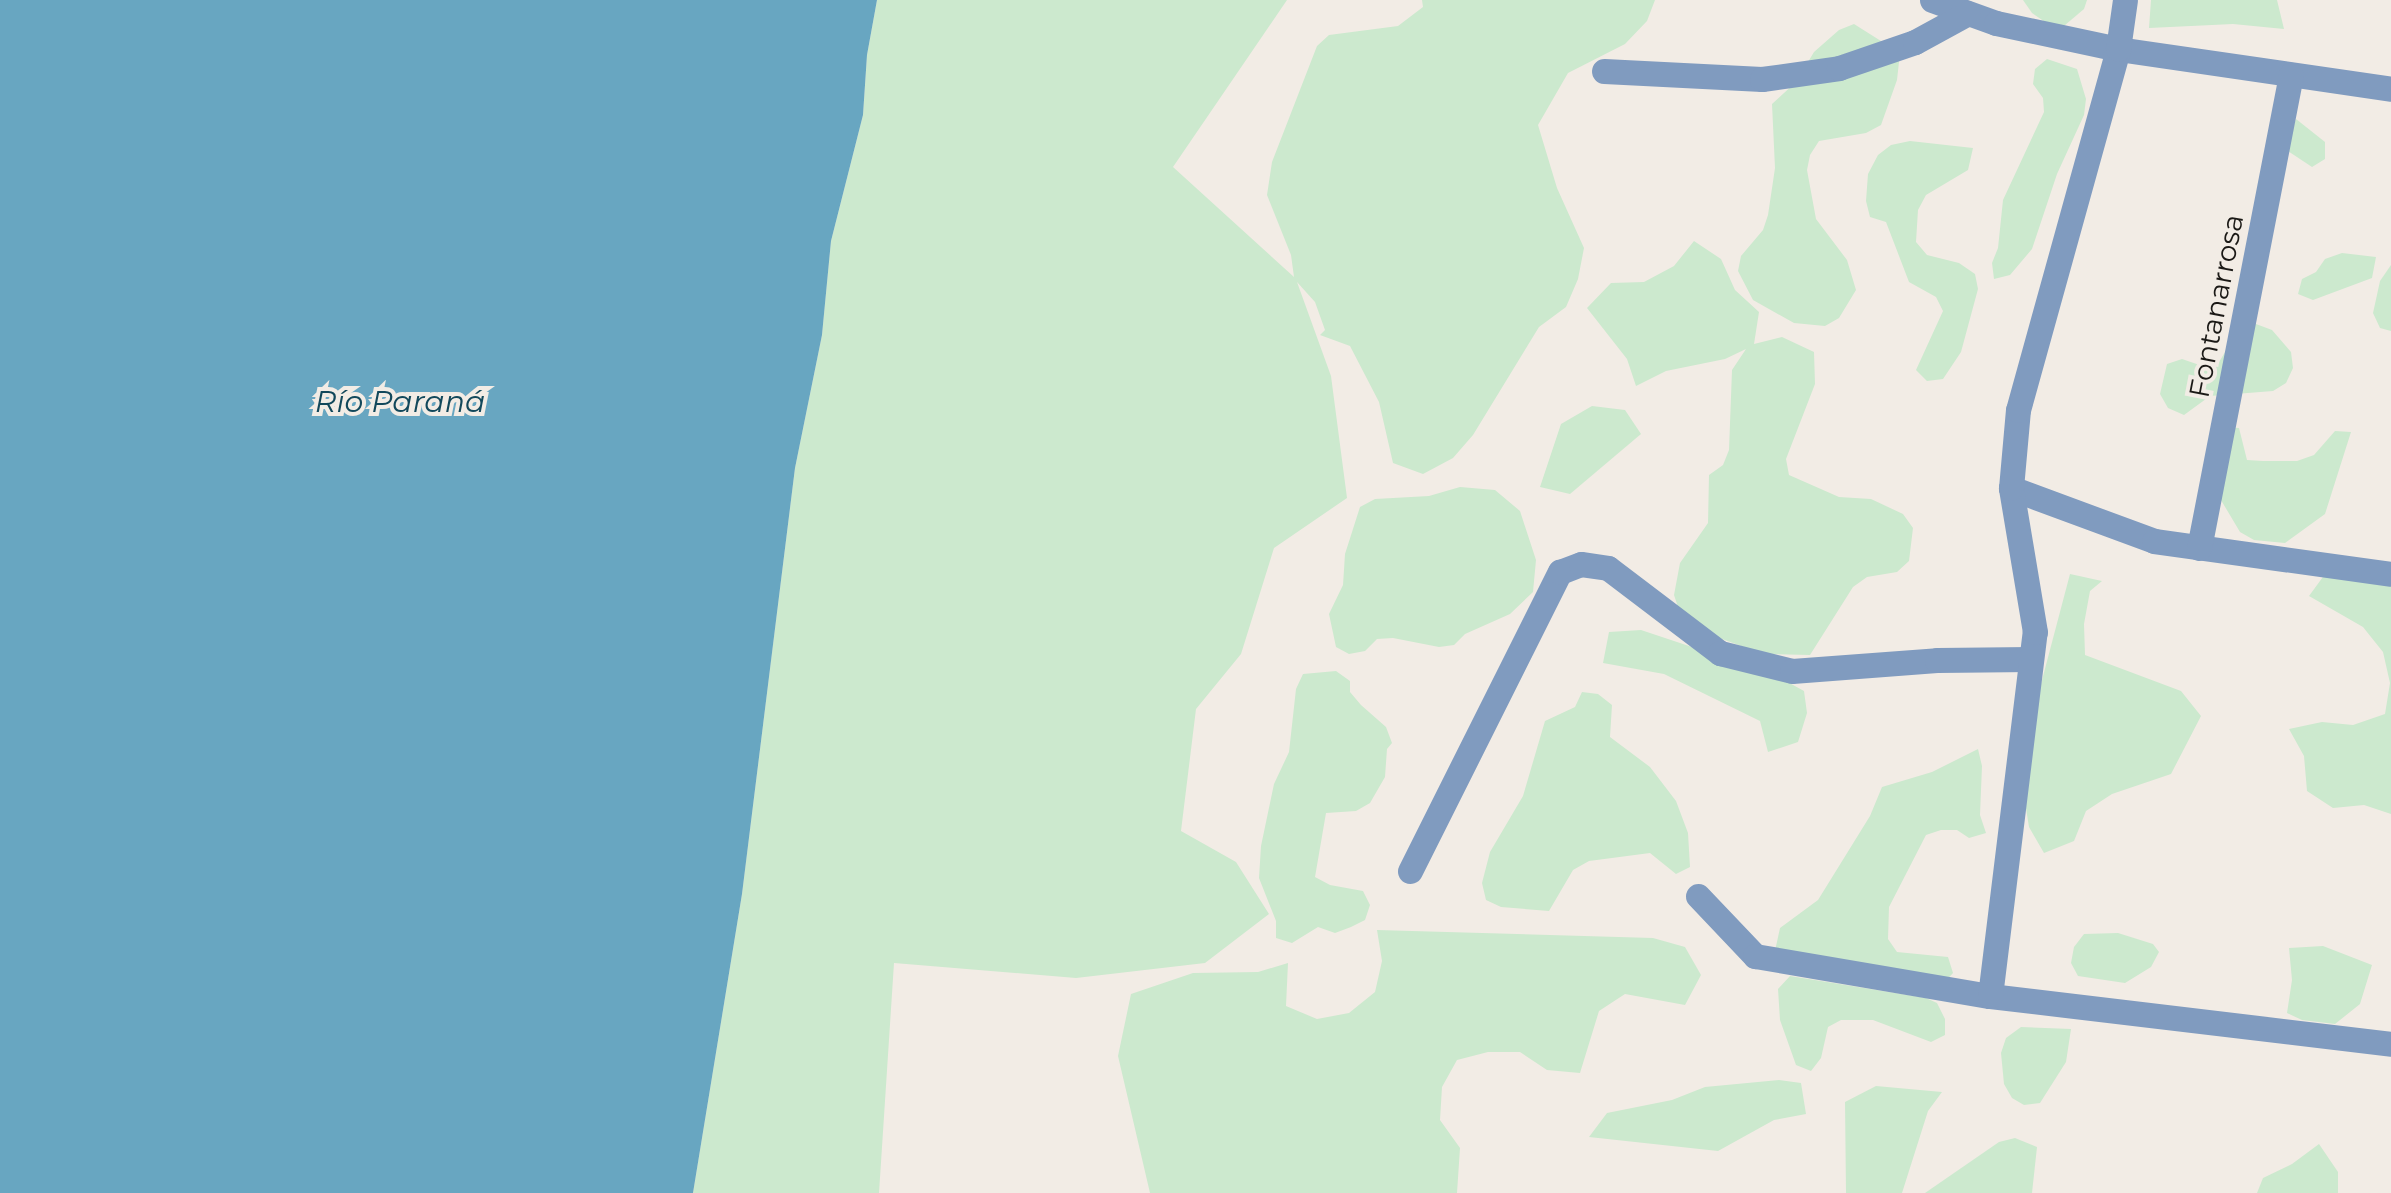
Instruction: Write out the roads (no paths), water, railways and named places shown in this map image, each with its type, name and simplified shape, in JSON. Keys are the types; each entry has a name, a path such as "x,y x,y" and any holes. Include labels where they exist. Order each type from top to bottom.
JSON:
{"street":[{"path":"1932,0 1968,13 2118,49 2391,89"},
{"path":"1990,996 2035,632 2011,488 2018,410 2118,49 2125,0"},
{"path":"1604,71 1762,78 1839,68 1915,42 1968,13"},
{"name":"Fontanarrosa","path":"2200,548 2291,75"},
{"path":"2011,488 2154,542 2391,574"},
{"path":"1410,871 1560,572 1570,568 1582,564 1608,568 1720,653 1792,671 1937,660 2032,660"},
{"path":"1698,896 1755,956 1990,996 2391,1044"}],"water":[{"name":"Río Paraná","path":"0,0 877,0 867,55 863,115 831,241 822,335 795,468 742,894 693,1193 0,1193"}]}
